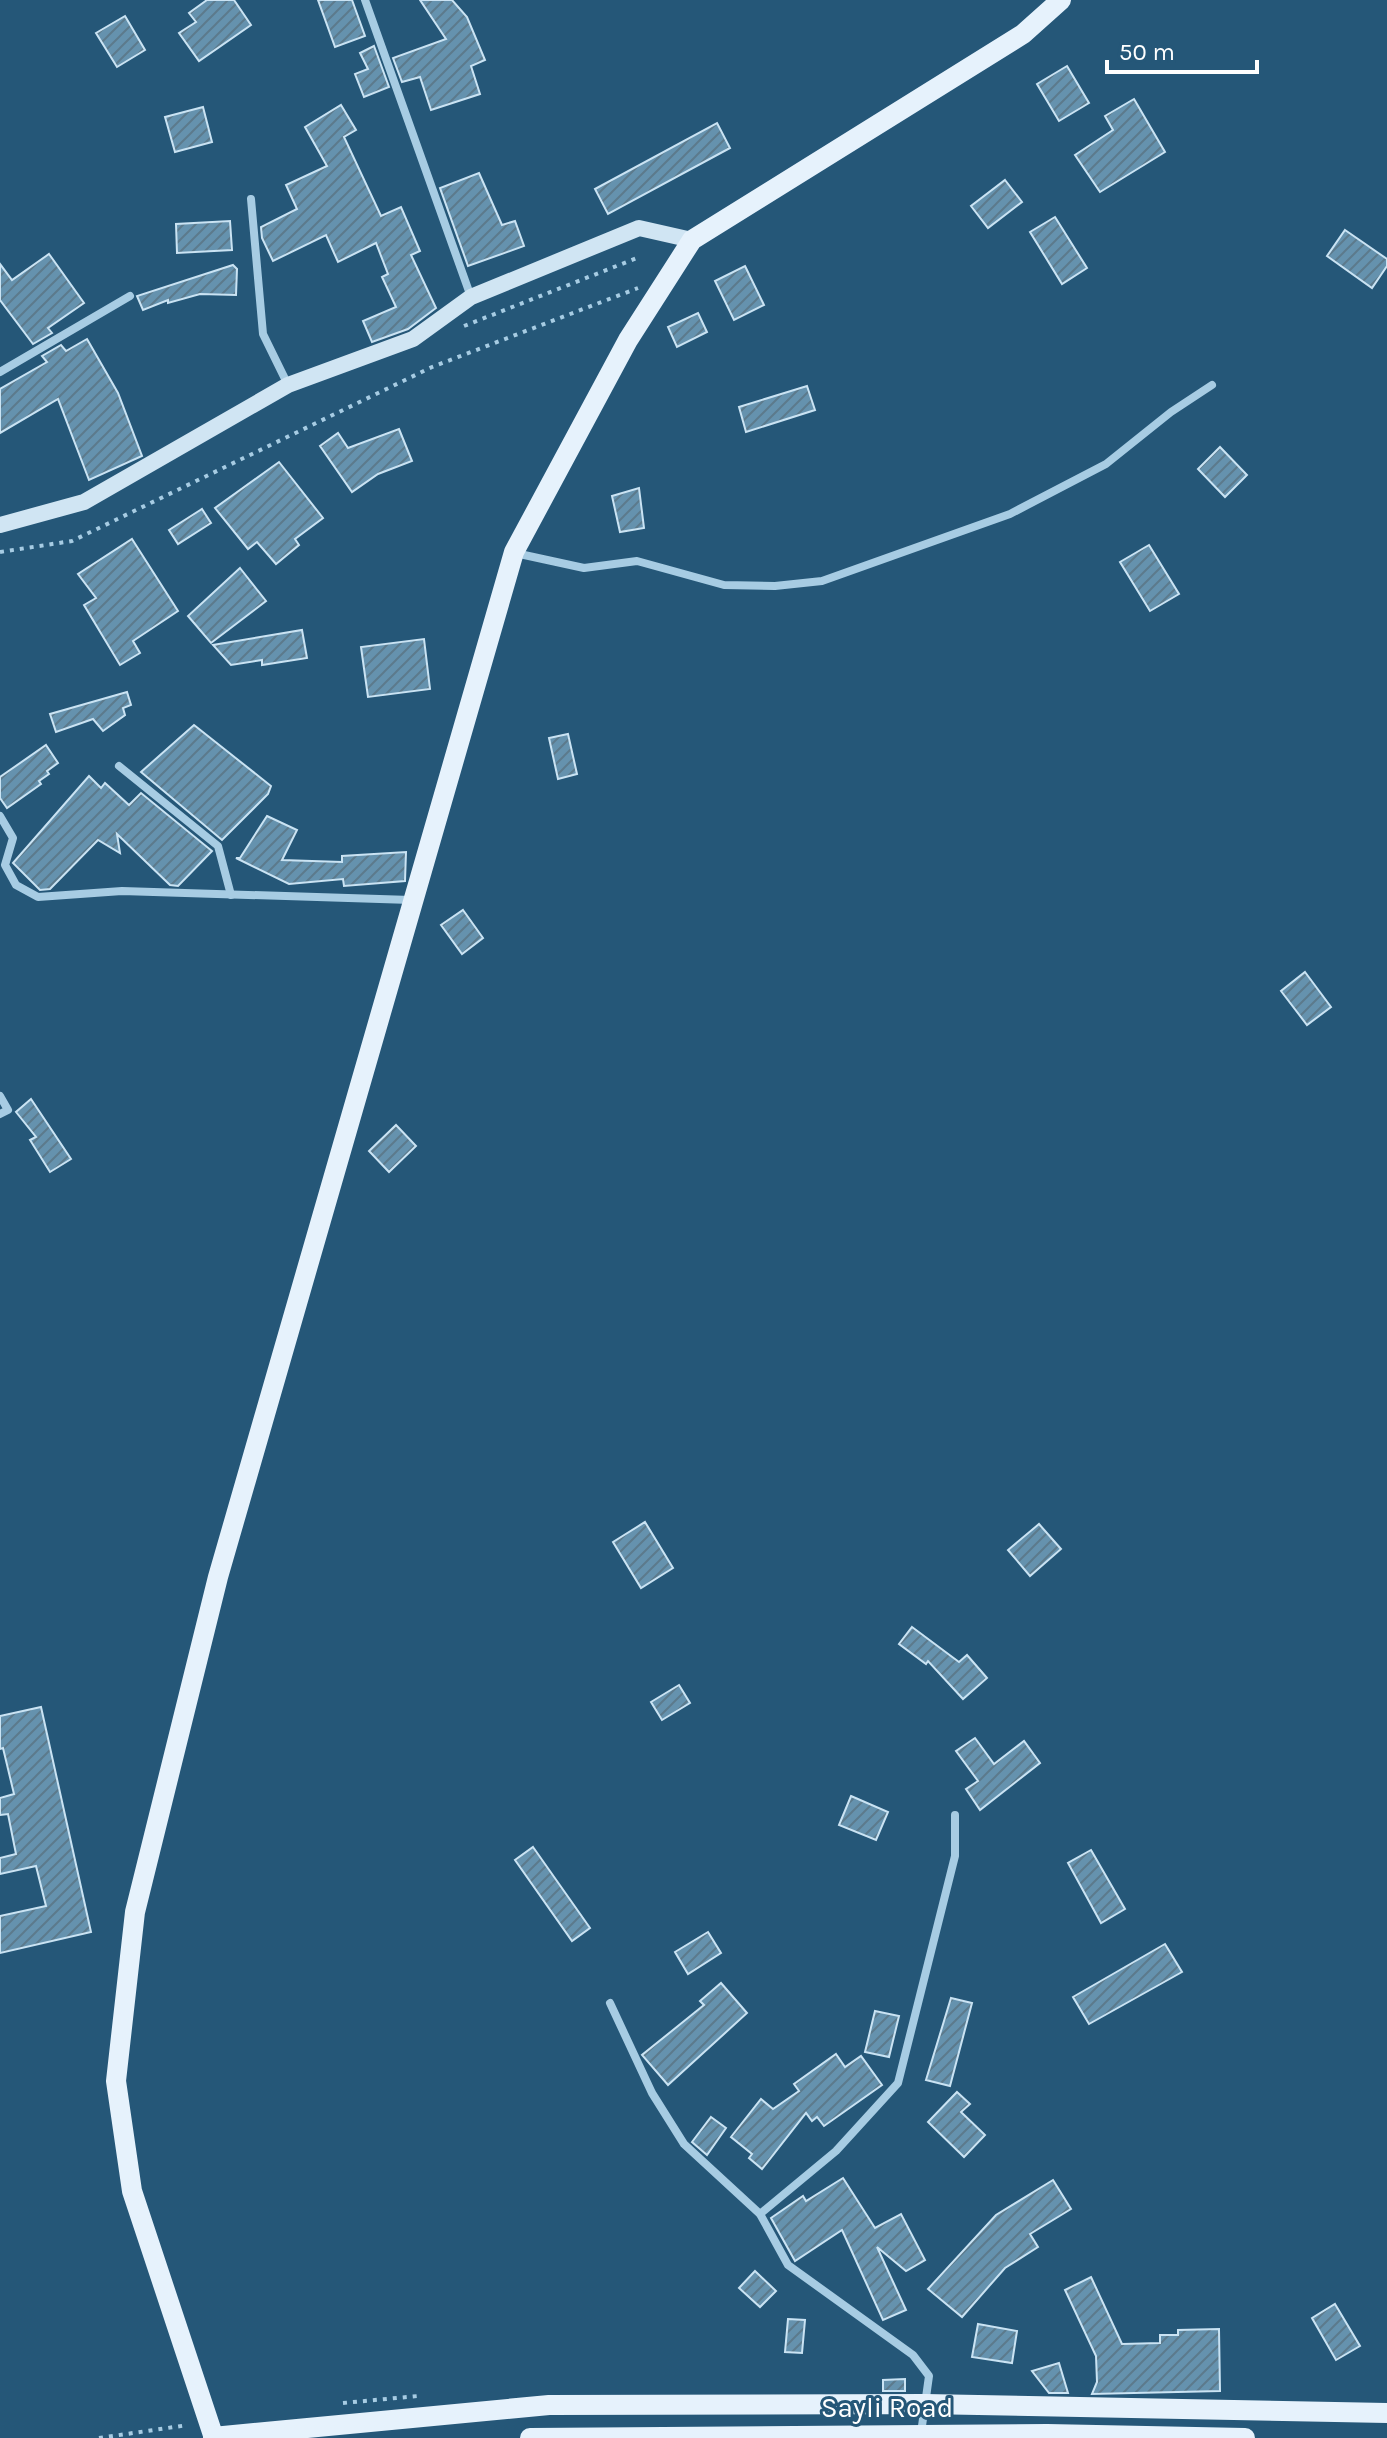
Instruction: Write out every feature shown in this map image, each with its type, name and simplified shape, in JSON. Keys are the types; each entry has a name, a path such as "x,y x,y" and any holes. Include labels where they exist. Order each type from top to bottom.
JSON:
{"main road":[{"path":"1061,0 1023,34 692,240 628,340 514,552 218,1577 135,1912 116,2081 132,2191 212,2438 549,2405 925,2404 1387,2413"},
{"path":"0,525 84,502 288,385 413,339 471,297 639,228 692,240"},
{"name":"Sayli Road","path":"530,2438 921,2435 1245,2438"}],"street":[{"path":"365,0 471,297"},
{"path":"251,199 263,334 288,385"},
{"path":"0,372 130,296"},
{"path":"514,552 584,568 637,561 724,585 775,586 822,581 1010,514 1106,464 1171,412 1212,385"},
{"path":"119,766 218,846 231,895"},
{"path":"0,816 13,838 5,865 16,885 38,897 122,891 231,895 294,893 414,900"},
{"path":"0,1096 8,1110 0,1114"},
{"path":"760,2214 836,2151 898,2083 955,1856 955,1815"},
{"path":"610,2003 652,2093 684,2144 760,2214 788,2265 913,2355 929,2376 921,2435"}],"path":[{"path":"461,327 637,258"},
{"path":"0,552 72,541 432,367 639,288"}],"building":[{"path":"207,0 234,0 251,25 199,61 179,33 196,22 189,13"},
{"path":"318,0 352,0 365,36 335,47"},
{"path":"420,0 452,0 467,17 485,60 471,66 480,94 431,110 420,77 402,82 393,58 446,39"},
{"path":"125,16 145,50 117,67 96,33"},
{"path":"374,46 389,87 364,97 355,74 368,69 360,53"},
{"path":"1067,66 1089,103 1059,121 1037,84"},
{"path":"1134,99 1165,152 1100,192 1075,155 1113,130 1105,116"},
{"path":"341,105 356,130 344,137 381,216 401,207 420,251 411,255 436,308 408,329 372,342 363,321 396,307 382,277 388,274 376,243 338,262 326,235 273,261 262,238 261,227 297,209 286,185 327,166 305,127"},
{"path":"203,107 212,142 175,152 165,117"},
{"path":"717,123 730,148 608,214 595,189"},
{"path":"479,173 502,225 515,221 524,246 468,266 440,188"},
{"path":"1005,180 1022,202 988,228 971,206"},
{"path":"1055,217 1087,268 1062,284 1030,232"},
{"path":"230,221 232,250 177,253 176,224"},
{"path":"1345,230 1387,259 1387,266 1372,288 1327,256"},
{"path":"49,254 84,303 48,328 52,333 33,344 0,300 0,264 12,280"},
{"path":"233,265 237,269 236,295 200,294 168,303 168,300 143,310 137,296"},
{"path":"745,266 764,305 734,320 715,281"},
{"path":"698,313 707,332 677,347 668,327"},
{"path":"87,339 118,393 142,456 89,480 58,399 0,433 0,389 47,362 42,356 61,345 66,351"},
{"path":"807,386 815,410 746,432 739,407"},
{"path":"399,429 412,461 378,474 352,492 320,446 338,433 348,448"},
{"path":"1220,447 1247,475 1225,497 1198,469"},
{"path":"279,462 323,518 295,539 299,545 276,564 257,542 248,549 215,508"},
{"path":"639,488 644,528 620,532 612,496"},
{"path":"202,509 211,523 178,544 169,530"},
{"path":"132,539 178,611 133,641 140,653 120,665 84,605 96,598 78,574"},
{"path":"1149,545 1179,594 1150,611 1120,562"},
{"path":"240,568 266,601 211,643 188,616"},
{"path":"302,630 307,658 262,665 262,660 231,665 213,645"},
{"path":"424,639 430,689 368,697 361,647"},
{"path":"127,692 131,705 123,708 125,715 103,731 93,719 56,732 50,714"},
{"path":"194,725 271,786 268,794 222,840 141,772"},
{"path":"568,734 577,774 558,779 549,738"},
{"path":"46,745 58,763 47,771 49,774 39,781 41,784 7,808 0,798 0,777"},
{"path":"89,776 101,788 105,783 129,805 141,793 212,851 178,886 170,885 117,834 120,853 98,840 50,889 40,890 13,863"},
{"path":"267,816 297,830 282,860 342,862 342,856 406,852 405,881 344,886 343,879 289,884 236,858 240,858"},
{"path":"463,910 483,938 462,954 441,925"},
{"path":"1305,972 1331,1007 1307,1025 1281,991"},
{"path":"31,1099 71,1159 50,1172 30,1140 36,1137 16,1112"},
{"path":"396,1125 416,1146 389,1172 369,1151"},
{"path":"645,1522 673,1568 641,1588 613,1542"},
{"path":"1039,1524 1061,1549 1030,1576 1008,1550"},
{"path":"912,1627 959,1662 967,1655 987,1678 963,1699 928,1661 926,1664 899,1644"},
{"path":"679,1685 690,1703 662,1720 651,1702"},
{"path":"41,1707 91,1932 0,1953 0,1916 46,1906 36,1866 0,1874 0,1858 16,1854 8,1814 0,1815 0,1798 14,1794 3,1748 0,1749 0,1716"},
{"path":"975,1738 994,1764 1024,1741 1040,1763 980,1810 966,1789 978,1781 956,1751"},
{"path":"851,1796 888,1812 876,1840 839,1825"},
{"path":"533,1847 590,1928 572,1941 515,1860"},
{"path":"1091,1850 1125,1909 1101,1923 1068,1863"},
{"path":"708,1932 721,1953 688,1974 675,1952"},
{"path":"1165,1944 1182,1972 1089,2024 1073,1997"},
{"path":"721,1983 747,2013 668,2085 642,2055 704,2005 700,2001"},
{"path":"951,1998 972,2003 950,2086 926,2080"},
{"path":"875,2011 899,2016 889,2057 865,2052"},
{"path":"836,2054 845,2067 861,2056 882,2085 824,2126 817,2117 812,2121 806,2113 762,2169 749,2158 752,2154 731,2137 761,2099 773,2109 799,2091 794,2084"},
{"path":"957,2092 970,2104 961,2112 985,2135 964,2157 928,2122"},
{"path":"711,2117 726,2128 707,2155 692,2142"},
{"path":"843,2178 875,2228 901,2214 925,2260 906,2271 877,2247 906,2310 883,2320 842,2230 795,2261 771,2218 803,2196 806,2201"},
{"path":"1053,2180 1071,2209 1030,2234 1038,2247 1005,2268 962,2317 928,2289 996,2215"},
{"path":"755,2271 776,2291 760,2307 739,2288"},
{"path":"1091,2277 1122,2344 1160,2343 1160,2335 1178,2335 1178,2330 1219,2329 1220,2391 1092,2394 1097,2382 1096,2356 1065,2290"},
{"path":"1335,2304 1360,2346 1336,2360 1312,2318"},
{"path":"788,2319 805,2320 802,2353 785,2352"},
{"path":"978,2324 1017,2331 1012,2363 972,2357"},
{"path":"1059,2363 1068,2393 1049,2393 1032,2371"},
{"path":"905,2379 905,2391 883,2391 883,2380"}]}
